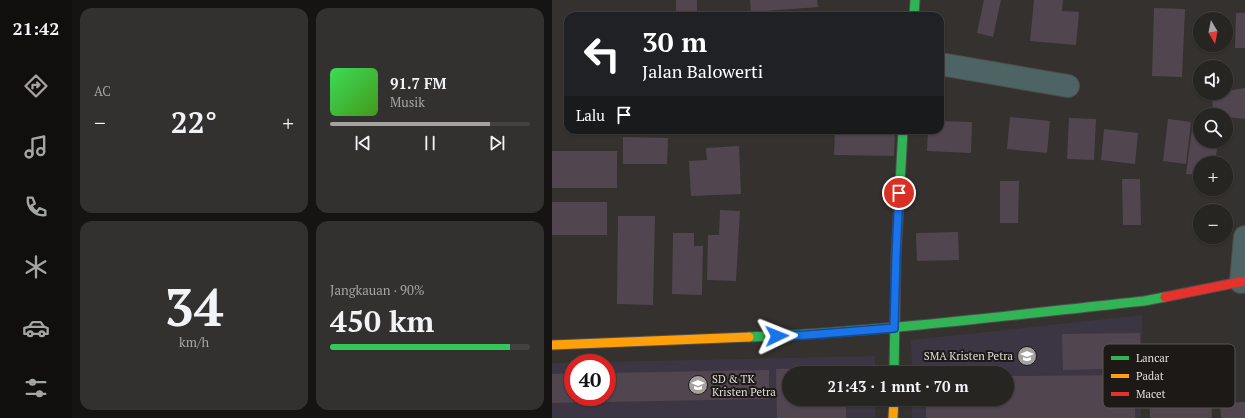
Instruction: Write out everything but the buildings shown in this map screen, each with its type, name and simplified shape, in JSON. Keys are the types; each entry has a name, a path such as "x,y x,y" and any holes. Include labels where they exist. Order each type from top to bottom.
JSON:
{"street":[{"path":"914,12 915,0"},
{"path":"944,65 1068,86"},
{"path":"894,366 896,256 903,134"},
{"path":"552,345 807,335 894,328 1144,301 1243,281 1245,237"},
{"path":"893,418 894,406"}],"shaded area":[{"name":"SMA Kristen Petra","path":"1142,315 1142,344 1103,344 1103,408 1141,408 1141,418 912,418 912,406 1014,406 1014,366 912,366 911,340"},
{"name":"SD & TK Kristen Petra","path":"875,356 875,366 782,366 782,406 875,406 875,418 552,418 552,363 564,363 564,406 616,406 616,362"}],"traffic: fast":[{"path":"914,12 915,0"},
{"path":"894,366 896,256 903,134"},
{"path":"749,337 798,335 946,322 1144,301 1165,297"}],"traffic: slow":[{"path":"552,345 749,337"},
{"path":"893,418 894,406"}],"traffic: jam":[{"path":"1165,297 1245,281"}],"place":[{"name":"SMA Kristen Petra","path":"1027,356"},
{"name":"SD & TK Kristen Petra","path":"698,385"}],"route":[{"path":"777,336 894,328 899,193"}]}
